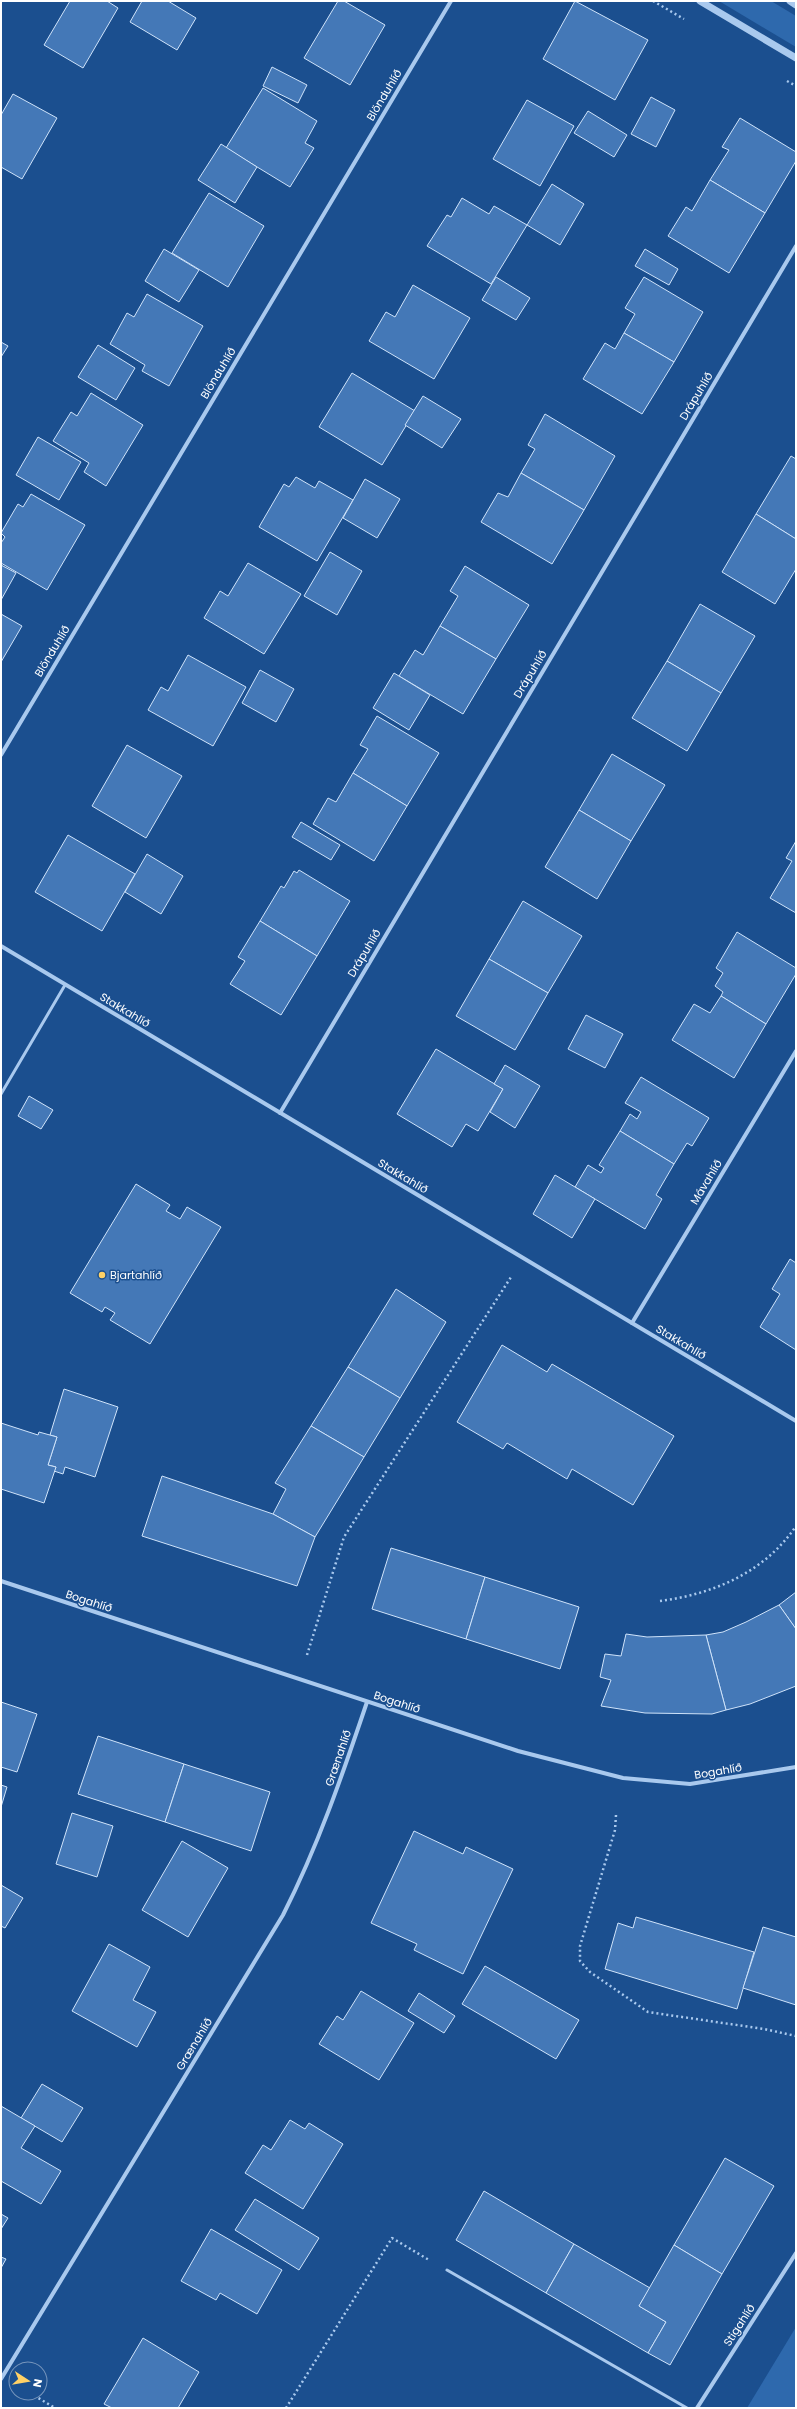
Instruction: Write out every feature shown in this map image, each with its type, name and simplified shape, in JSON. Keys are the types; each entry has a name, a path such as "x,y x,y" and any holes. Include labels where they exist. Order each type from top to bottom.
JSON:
{"street":[{"name":"Blönduhlíð","path":"1,755 450,1"},
{"path":"700,1 796,58"},
{"path":"790,1 796,5"},
{"name":"Drápuhlíð","path":"280,1113 796,246"},
{"name":"Stakkahlíð","path":"1,946 796,1421"},
{"name":"Mávahlíð","path":"632,1323 796,1051"},
{"name":"Bogahlíð","path":"1,1581 518,1751 622,1778 690,1784 796,1766"},
{"name":"Grænahlíð","path":"1,2377 283,1915 308,1866 329,1813 367,1702"},
{"name":"Stigahlíð","path":"697,2408 796,2253"}],"lane":[{"path":"1,1094 65,985"},
{"path":"447,2270 687,2408"}],"path":[{"path":"307,1656 344,1537 523,1258"},
{"path":"660,1601 685,1598 731,1582 752,1570 773,1552 796,1526"},
{"path":"616,1815 615,1830 580,1946 580,1961 590,1972 648,2012 764,2029 796,2036"},
{"path":"286,2408 392,2238 447,2270"},
{"path":"43,2401 55,2408"}],"shaded area":[{"path":"719,1 771,1 796,16 796,47"},
{"path":"796,2327 796,2408 747,2408"}],"building":[{"path":"70,1 107,1 118,8 83,68 44,45"},
{"path":"142,1 168,1 196,18 177,50 130,22"},
{"path":"338,1 344,1 385,25 350,85 304,58"},
{"path":"575,1 648,40 615,100 543,59"},
{"path":"272,67 307,85 298,103 263,86"},
{"path":"263,88 317,121 305,143 314,148 290,187 226,148"},
{"path":"13,94 57,118 22,179 1,167 1,115"},
{"path":"651,97 675,110 656,147 631,134"},
{"path":"527,100 574,126 540,186 493,159"},
{"path":"588,111 627,135 614,157 574,133"},
{"path":"740,118 796,152 796,161 765,213 710,180 729,150 722,147"},
{"path":"221,144 257,167 235,203 198,180"},
{"path":"710,180 765,213 729,273 668,236 686,207 692,211"},
{"path":"552,184 584,204 560,245 527,225"},
{"path":"209,193 264,226 228,287 172,253"},
{"path":"462,198 489,214 494,206 527,225 491,284 427,246 447,215 451,217"},
{"path":"164,249 199,270 179,302 145,281"},
{"path":"645,249 678,269 669,285 635,266"},
{"path":"496,277 530,298 516,320 482,300"},
{"path":"644,277 703,312 674,362 624,333 635,314 625,308"},
{"path":"413,285 470,318 434,379 369,341 386,312 395,317"},
{"path":"147,294 203,326 169,386 142,371 145,365 110,344 127,313 134,317"},
{"path":"624,333 674,362 642,414 583,379 605,343 615,349"},
{"path":"1,342 8,346 1,357"},
{"path":"98,345 135,368 116,400 78,377"},
{"path":"352,373 415,411 382,465 319,427"},
{"path":"91,393 143,425 106,486 84,472 89,463 53,441 71,412 77,416"},
{"path":"423,396 461,419 442,448 405,425"},
{"path":"545,414 615,456 584,510 521,473 535,449 528,445"},
{"path":"38,437 81,462 59,500 16,475"},
{"path":"791,456 796,459 796,539 756,514"},
{"path":"521,473 584,510 552,564 481,522 498,493 508,497"},
{"path":"296,477 315,488 319,481 353,500 317,561 259,527 284,484 289,487"},
{"path":"365,479 400,499 377,538 343,518"},
{"path":"31,494 85,525 47,590 1,563 1,543 5,537 1,533 18,504 23,507"},
{"path":"756,514 796,539 796,569 775,604 722,572"},
{"path":"330,552 362,571 337,615 304,596"},
{"path":"248,563 301,594 264,654 204,618 220,591 228,596"},
{"path":"1,565 16,573 1,600"},
{"path":"465,566 529,605 496,659 440,626 458,596 450,591"},
{"path":"700,604 755,636 721,693 667,661"},
{"path":"1,614 22,626 1,662"},
{"path":"440,626 496,659 463,714 399,676 415,650 423,655"},
{"path":"188,655 246,687 213,746 148,710 161,687 168,691"},
{"path":"667,661 721,693 687,751 632,718"},
{"path":"260,670 294,689 276,722 242,703"},
{"path":"394,673 430,695 409,730 373,708"},
{"path":"377,716 439,753 407,806 353,773 368,749 360,745"},
{"path":"127,745 182,776 146,838 92,806"},
{"path":"612,754 665,785 631,841 579,810"},
{"path":"353,773 407,806 374,861 313,824 328,798 336,802"},
{"path":"579,810 631,841 597,899 545,867"},
{"path":"301,822 340,845 331,860 292,837"},
{"path":"68,835 135,874 102,931 35,892"},
{"path":"796,841 796,913 770,898 792,861 786,858"},
{"path":"147,854 183,876 161,914 125,892"},
{"path":"299,870 350,901 317,956 260,921 281,886 284,888 294,871 297,873"},
{"path":"523,901 582,936 548,993 489,959"},
{"path":"260,921 317,956 281,1015 230,984 245,961 238,957"},
{"path":"737,932 796,968 796,974 766,1024 721,996 723,992 715,986 723,973 716,968"},
{"path":"489,959 548,993 515,1050 456,1016"},
{"path":"721,996 766,1024 734,1078 672,1040 694,1004 710,1013"},
{"path":"586,1015 623,1034 605,1068 568,1049"},
{"path":"436,1049 503,1089 478,1131 466,1124 452,1147 397,1114"},
{"path":"505,1065 540,1086 515,1128 490,1112 503,1089 494,1084"},
{"path":"641,1077 709,1118 692,1146 687,1143 674,1164 620,1131 630,1114 637,1119 641,1112 625,1103"},
{"path":"29,1096 53,1110 41,1129 18,1116"},
{"path":"620,1131 674,1164 656,1195 662,1199 645,1229 575,1187 588,1165 601,1173 604,1168 599,1165"},
{"path":"555,1175 595,1199 572,1238 533,1214"},
{"path":"136,1184 170,1205 166,1211 180,1219 187,1207 221,1227 150,1344 110,1320 115,1313 105,1307 102,1312 70,1293"},
{"path":"790,1259 796,1263 796,1350 760,1327 780,1294 772,1289"},
{"path":"396,1289 446,1322 400,1398 348,1367"},
{"path":"502,1345 547,1372 552,1364 674,1436 633,1505 572,1469 567,1479 507,1443 503,1449 457,1422"},
{"path":"348,1367 400,1398 364,1457 311,1426"},
{"path":"64,1389 118,1407 95,1477 65,1467 63,1474 54,1471 56,1467 48,1465 57,1437 50,1435"},
{"path":"1,1423 38,1435 39,1432 57,1437 48,1465 56,1467 44,1503 1,1489"},
{"path":"311,1426 364,1457 315,1537 273,1514 286,1489 275,1483"},
{"path":"162,1476 273,1514 315,1537 297,1586 142,1536"},
{"path":"391,1548 485,1577 466,1639 372,1609"},
{"path":"485,1577 579,1607 560,1669 466,1639"},
{"path":"796,1592 796,1629 779,1605"},
{"path":"779,1605 796,1629 796,1686 750,1704 726,1710 706,1635 723,1632"},
{"path":"626,1634 647,1637 706,1635 726,1710 712,1714 645,1713 601,1706 611,1680 600,1677 605,1654 621,1656"},
{"path":"1,1702 37,1714 17,1772 1,1767"},
{"path":"98,1736 184,1764 165,1822 78,1794"},
{"path":"184,1764 270,1792 251,1851 165,1822"},
{"path":"1,1785 7,1787 1,1807"},
{"path":"72,1813 113,1826 97,1877 56,1864"},
{"path":"414,1831 463,1854 466,1847 513,1869 463,1974 414,1950 417,1944 371,1923"},
{"path":"182,1841 228,1868 188,1937 142,1910"},
{"path":"1,1885 23,1898 5,1928 1,1926"},
{"path":"636,1917 754,1952 737,2009 605,1969 618,1923 633,1928"},
{"path":"763,1927 796,1937 796,2005 743,1988"},
{"path":"109,1944 150,1967 133,2000 156,2012 137,2047 72,2011"},
{"path":"485,1966 579,2020 556,2059 462,2004"},
{"path":"361,1991 414,2023 379,2080 319,2044 337,2016 343,2020"},
{"path":"419,1993 455,2016 444,2033 408,2011"},
{"path":"42,2084 83,2108 62,2142 21,2118"},
{"path":"1,2106 35,2126 21,2148 61,2171 41,2204 1,2181"},
{"path":"290,2120 305,2129 309,2123 343,2144 303,2209 245,2173 263,2145 271,2150"},
{"path":"725,2158 774,2186 722,2274 674,2245"},
{"path":"484,2191 574,2244 546,2293 456,2240"},
{"path":"255,2199 319,2238 299,2270 235,2230"},
{"path":"1,2214 8,2218 1,2229"},
{"path":"211,2229 282,2270 257,2314 220,2293 216,2300 181,2281"},
{"path":"574,2244 650,2288 639,2306 666,2322 648,2353 546,2293"},
{"path":"674,2245 722,2274 670,2365 648,2353 666,2322 639,2306"},
{"path":"1,2257 6,2259 1,2268"},
{"path":"143,2338 199,2372 178,2408 112,2408 104,2404"}],"place":[{"name":"Bjartahlíð","path":"102,1275"}]}
